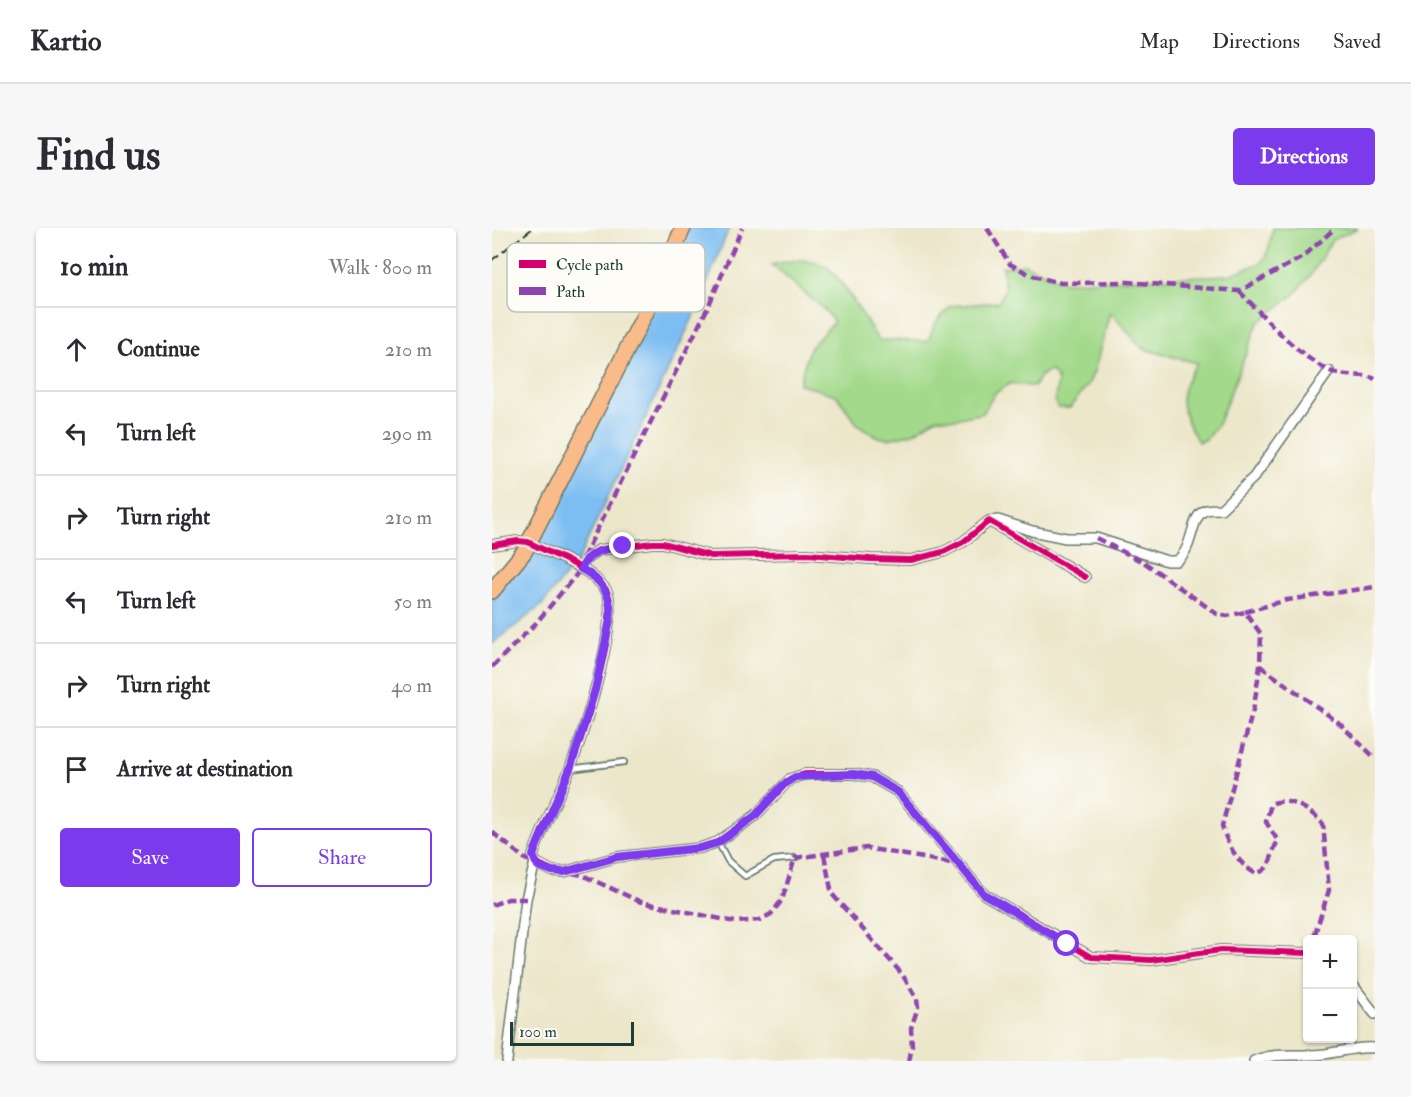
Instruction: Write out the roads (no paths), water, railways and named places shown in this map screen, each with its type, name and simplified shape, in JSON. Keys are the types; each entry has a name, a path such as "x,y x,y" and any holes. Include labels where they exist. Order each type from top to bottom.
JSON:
{"main road":[{"path":"676,243 683,228"},
{"path":"492,591 515,565 530,543 646,312"}],"street":[{"path":"578,568 599,550 652,543 663,543 711,556 808,554 870,560 911,560 943,552 963,542 989,521 998,520 1032,531 1066,538 1096,538 1167,561 1176,561 1189,547 1201,513 1208,509 1221,509 1254,477 1329,370"},
{"path":"989,521 1085,577"},
{"path":"492,545 518,541 530,543 592,575 606,590 612,609 595,690 570,769 535,850 535,862 526,898 507,1061"},
{"path":"535,862 552,871 564,872 617,857 700,848 718,843 755,816 783,785 795,777 853,774 872,777 898,792 984,894 1091,957 1151,960 1221,950 1303,953"},
{"path":"1357,989 1375,1014"},
{"path":"1254,1061 1271,1055 1322,1054 1361,1047 1375,1048"}],"lane":[{"path":"570,769 624,762"},
{"path":"718,843 728,861 745,876 774,860 795,858"}],"water":[{"path":"686,228 729,228 705,288 705,243 679,243"},
{"path":"646,312 695,312 579,558 542,605 492,644 492,593 529,556"}],"railway":[{"path":"514,243 533,228"},
{"path":"492,260 507,248"}]}
